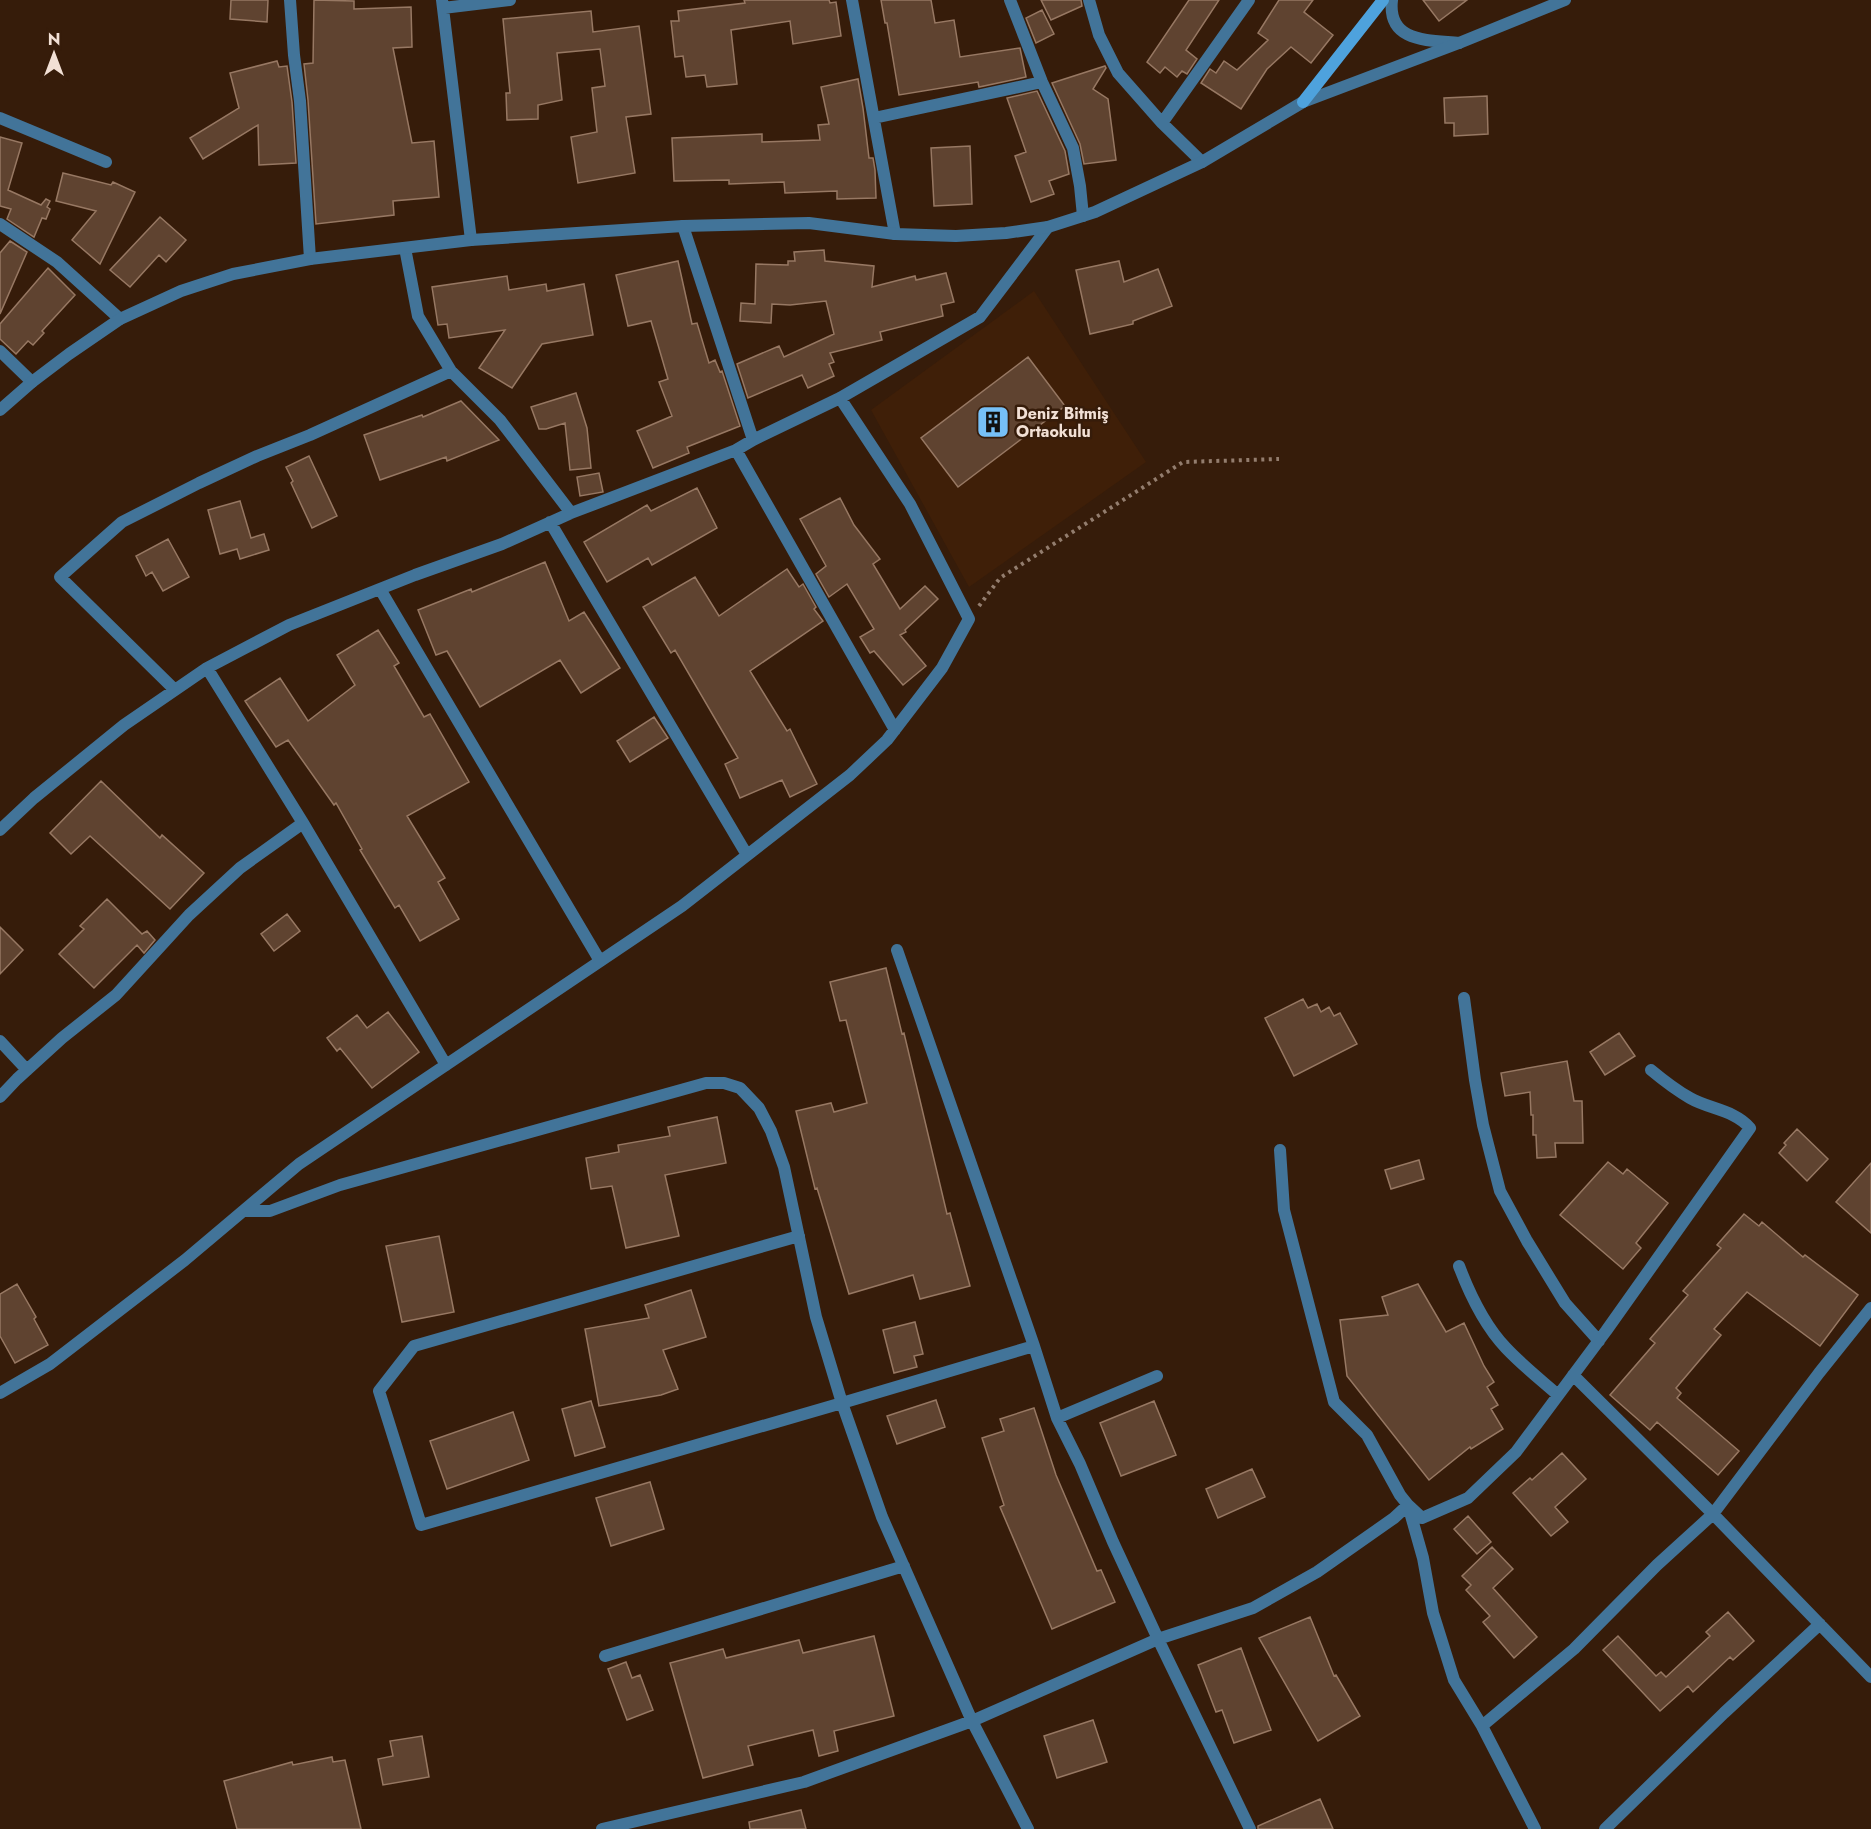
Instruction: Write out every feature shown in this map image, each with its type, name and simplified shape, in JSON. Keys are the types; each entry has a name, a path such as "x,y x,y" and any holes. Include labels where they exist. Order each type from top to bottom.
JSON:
{"main road":[{"path":"1303,102 1383,0"}],"street":[{"path":"290,0 300,101 310,259"},
{"path":"471,240 443,4 510,0"},
{"path":"852,0 895,234"},
{"path":"1010,0 1042,82 1073,148 1083,216"},
{"path":"1089,0 1099,35 1118,73 1162,123 1202,162"},
{"path":"1162,123 1249,0"},
{"path":"1392,0 1390,12 1395,24 1403,32 1417,39 1459,43"},
{"path":"0,410 32,382 120,319 181,291 233,274 310,259 471,240 683,226 809,223 895,234 956,236 1006,233 1048,227 1095,212 1202,162 1303,102 1459,43 1546,4 1564,0"},
{"path":"874,118 1042,82"},
{"path":"0,118 106,162"},
{"path":"0,224 57,262 120,319"},
{"path":"683,226 753,440"},
{"path":"0,830 34,798 124,725 207,668 289,625 502,544 571,513 736,450 840,398 980,317 1048,227"},
{"path":"405,248 418,316 451,371 500,420 571,513"},
{"path":"0,351 32,382"},
{"path":"175,690 60,577 122,522 257,456 310,435 451,371"},
{"path":"0,1393 50,1364 185,1260 299,1164 682,906 850,775 887,740 942,668 969,619 910,504 840,398"},
{"path":"736,450 895,730"},
{"path":"550,522 747,855"},
{"path":"380,589 600,961"},
{"path":"207,668 303,823 446,1065"},
{"path":"0,1097 62,1038 116,994 189,915 240,868 303,823"},
{"path":"897,950 1057,1418 1158,1639 1250,1829"},
{"path":"1464,998 1483,1125 1500,1191 1565,1303 1599,1341"},
{"path":"0,1041 27,1070"},
{"path":"1280,1150 1284,1210 1334,1402 1367,1435 1400,1495 1422,1518 1468,1498 1516,1452 1599,1341 1750,1128 1742,1119 1691,1099 1651,1070"},
{"path":"243,1211 270,1211 351,1182 706,1083 724,1083 740,1088 759,1108 771,1131 784,1167 816,1317 842,1403 882,1517 972,1721 1028,1829"},
{"path":"799,1236 414,1346 379,1391 421,1525 1034,1346"},
{"path":"1459,1266 1483,1317 1505,1347 1558,1395"},
{"path":"1482,1726 1574,1649 1657,1565 1713,1514 1871,1308"},
{"path":"1573,1375 1713,1514 1871,1677"},
{"path":"1057,1418 1157,1376"},
{"path":"602,1829 804,1782 972,1721 1158,1639 1253,1608 1317,1572 1394,1518 1408,1505"},
{"path":"1408,1505 1423,1558 1432,1613 1454,1680 1482,1726 1535,1829"},
{"path":"604,1656 904,1566"},
{"path":"1605,1829 1724,1713 1820,1624"}],"path":[{"path":"969,619 1000,578 1183,462 1279,459"}],"shaded area":[{"path":"1034,291 1146,462 969,587 871,410"}],"building":[{"path":"231,0 268,0 267,22 230,19"},
{"path":"314,0 354,1 354,9 411,7 412,47 393,48 412,143 434,141 439,197 393,201 394,215 316,224 304,64 313,63"},
{"path":"744,0 829,0 830,3 836,2 841,36 793,44 790,21 731,30 737,84 707,87 705,75 686,77 683,56 675,57 671,21 679,21 678,11 745,3"},
{"path":"881,0 931,0 935,23 954,20 960,57 1020,48 1026,77 979,87 978,82 899,95"},
{"path":"1041,0 1081,0 1082,6 1051,20"},
{"path":"1189,0 1219,0 1186,50 1197,59 1187,74 1182,71 1177,77 1165,67 1160,73 1147,62"},
{"path":"1279,0 1313,0 1304,12 1333,35 1311,63 1291,47 1267,69 1241,109 1201,83 1210,69 1216,73 1224,61 1237,70 1268,40 1258,33"},
{"path":"1423,0 1467,0 1439,21"},
{"path":"1042,10 1054,34 1036,43 1026,18"},
{"path":"591,11 593,32 639,26 651,114 626,117 635,173 578,183 571,137 597,132 592,88 605,86 600,49 557,53 562,100 538,105 538,119 507,120 506,93 510,93 503,19"},
{"path":"277,61 279,67 287,66 296,163 259,165 258,125 203,159 190,138 239,108 230,73"},
{"path":"1105,66 1106,68 1093,89 1108,99 1116,160 1084,164 1080,144 1052,83"},
{"path":"858,79 869,158 873,158 875,170 876,198 837,199 837,191 785,193 784,182 729,184 729,180 674,181 672,138 762,134 762,142 820,140 818,125 829,124 821,87"},
{"path":"1037,91 1065,151 1069,174 1049,181 1054,194 1031,202 1015,156 1026,152 1007,98"},
{"path":"1487,96 1488,134 1454,136 1454,123 1445,123 1444,98"},
{"path":"0,137 22,143 8,190 41,205 46,199 50,201 46,219 42,218 34,237 7,219 11,209 0,206"},
{"path":"970,146 972,204 934,206 931,148"},
{"path":"63,173 111,185 113,182 135,192 100,264 72,240 96,211 56,201"},
{"path":"160,217 186,240 166,262 159,255 130,287 110,270"},
{"path":"10,241 27,252 0,314 0,253"},
{"path":"824,250 825,261 874,266 872,287 915,276 916,280 946,273 954,302 941,305 943,316 880,332 882,340 830,353 834,362 829,364 834,376 808,388 802,375 748,398 737,364 779,346 784,357 834,334 826,301 790,305 772,304 771,323 740,321 741,303 755,304 756,264 788,265 788,261 795,261 794,252"},
{"path":"678,261 692,324 697,323 709,363 715,360 720,372 722,371 740,426 687,447 689,453 653,468 637,431 672,416 659,382 668,379 651,321 628,326 616,275"},
{"path":"1119,261 1124,282 1158,269 1172,306 1133,321 1133,324 1090,334 1076,270"},
{"path":"48,268 75,295 42,331 44,333 33,345 28,341 16,354 0,339 0,324"},
{"path":"507,276 509,290 546,284 547,291 584,284 593,335 542,344 512,388 479,368 505,330 449,338 447,324 438,325 432,287"},
{"name":"Deniz Bitmiş Ortaokulu","path":"1028,357 1065,406 958,487 921,438"},
{"path":"576,393 587,428 591,468 570,470 565,423 539,429 531,407"},
{"path":"461,401 499,440 447,461 446,457 380,480 364,435 422,415 423,417"},
{"path":"309,456 337,516 312,528 286,467"},
{"path":"599,473 603,492 580,496 577,477"},
{"path":"697,488 717,528 652,565 648,558 607,582 584,542 647,505 651,511"},
{"path":"840,498 854,525 880,559 873,564 900,609 925,586 938,599 905,630 906,632 900,635 926,666 903,685 874,651 870,653 860,637 874,629 847,584 829,597 816,574 826,566 800,519"},
{"path":"240,501 251,538 264,534 269,550 240,559 237,549 220,554 208,510"},
{"path":"168,539 189,577 163,591 152,572 146,576 136,556"},
{"path":"545,562 569,621 584,612 620,668 581,693 560,660 480,707 447,651 436,655 418,610 471,589 472,592"},
{"path":"787,569 799,587 803,584 816,607 814,609 823,621 750,671 787,731 790,729 817,784 790,797 782,780 740,798 725,764 738,758 675,650 671,653 643,607 695,577 719,616"},
{"path":"378,630 399,663 394,666 424,717 430,714 469,782 407,816 445,878 438,882 459,919 420,941 399,905 395,908 360,850 362,849 336,803 334,805 288,740 276,747 245,701 280,678 308,721 355,685 337,655"},
{"path":"654,717 668,738 630,762 617,741"},
{"path":"101,781 160,838 162,835 204,873 170,909 90,836 71,854 50,833"},
{"path":"107,899 142,934 147,931 155,940 144,953 137,945 94,988 59,954 84,929 80,926"},
{"path":"287,914 300,931 274,951 261,934"},
{"path":"0,927 23,950 0,974"},
{"path":"886,968 902,1034 904,1033 947,1214 950,1213 970,1286 920,1299 913,1275 849,1294 817,1188 815,1189 796,1111 831,1103 834,1112 867,1103 846,1020 840,1021 830,982"},
{"path":"1303,999 1308,1008 1317,1004 1321,1012 1329,1007 1334,1016 1340,1013 1357,1044 1294,1076 1265,1018"},
{"path":"388,1012 419,1052 372,1088 340,1048 337,1051 327,1038 357,1015 367,1028"},
{"path":"1619,1033 1635,1056 1605,1075 1590,1052"},
{"path":"1567,1061 1574,1101 1582,1101 1583,1143 1555,1143 1556,1157 1537,1158 1530,1092 1505,1096 1501,1073"},
{"path":"717,1117 726,1163 665,1175 679,1236 626,1248 612,1186 591,1189 586,1158 619,1152 618,1145 670,1136 668,1127"},
{"path":"1797,1129 1828,1159 1807,1181 1779,1153 1786,1145 1784,1143"},
{"path":"1419,1160 1424,1179 1391,1189 1385,1170"},
{"path":"1608,1162 1623,1174 1627,1169 1668,1203 1636,1243 1641,1248 1623,1269 1560,1215"},
{"path":"1871,1163 1871,1233 1836,1202"},
{"path":"1744,1214 1759,1226 1762,1222 1803,1257 1805,1255 1858,1295 1820,1346 1747,1292 1714,1329 1721,1335 1676,1388 1681,1393 1677,1398 1739,1451 1718,1475 1657,1422 1650,1430 1610,1395 1655,1343 1650,1339 1688,1295 1683,1291 1721,1248 1717,1245"},
{"path":"439,1236 454,1312 402,1322 386,1246"},
{"path":"17,1284 36,1317 34,1319 48,1345 15,1363 0,1336 0,1294"},
{"path":"1418,1284 1446,1332 1464,1323 1494,1382 1487,1387 1498,1405 1491,1409 1503,1429 1471,1449 1470,1447 1429,1480 1347,1376 1340,1320 1388,1315 1382,1297"},
{"path":"691,1290 706,1337 663,1350 678,1389 661,1395 599,1406 585,1329 649,1318 645,1305"},
{"path":"915,1322 923,1354 914,1356 917,1367 894,1373 883,1330"},
{"path":"936,1400 945,1427 897,1444 887,1416"},
{"path":"591,1401 605,1447 575,1456 562,1409"},
{"path":"1154,1401 1176,1455 1121,1476 1100,1423"},
{"path":"1034,1408 1056,1475 1097,1571 1101,1570 1115,1602 1052,1629 1000,1507 1004,1505 982,1438 1004,1431 1000,1419"},
{"path":"513,1412 529,1460 447,1489 430,1441"},
{"path":"1562,1453 1586,1479 1555,1507 1568,1522 1551,1536 1513,1493 1530,1478 1532,1480"},
{"path":"1252,1469 1265,1497 1218,1518 1206,1489"},
{"path":"650,1482 664,1529 611,1546 596,1498"},
{"path":"1468,1516 1491,1542 1477,1554 1454,1529"},
{"path":"1492,1547 1513,1569 1493,1588 1537,1637 1514,1658 1483,1622 1490,1616 1466,1590 1471,1585 1462,1576"},
{"path":"1728,1612 1754,1641 1733,1660 1730,1657 1693,1692 1688,1686 1660,1711 1603,1650 1618,1636 1656,1676 1661,1672 1666,1677 1710,1636 1706,1632"},
{"path":"1310,1617 1334,1676 1336,1675 1360,1716 1318,1741 1259,1638"},
{"path":"874,1636 894,1716 834,1731 838,1751 819,1756 813,1730 748,1746 753,1765 703,1778 670,1663 723,1649 726,1658 799,1640 803,1653"},
{"path":"1241,1648 1271,1730 1234,1743 1222,1710 1216,1712 1198,1665"},
{"path":"626,1662 632,1678 640,1675 653,1710 627,1720 608,1669"},
{"path":"1093,1720 1107,1762 1057,1778 1044,1736"},
{"path":"422,1736 429,1777 383,1785 378,1759 393,1756 390,1741"},
{"path":"332,1757 333,1762 345,1760 361,1829 237,1829 224,1781 292,1762 293,1765"},
{"path":"1320,1799 1333,1829 1258,1829 1258,1826"},
{"path":"801,1810 806,1829 750,1829 749,1822"}],"place":[{"name":"Deniz Bitmiş Ortaokulu","path":"993,422"}]}
